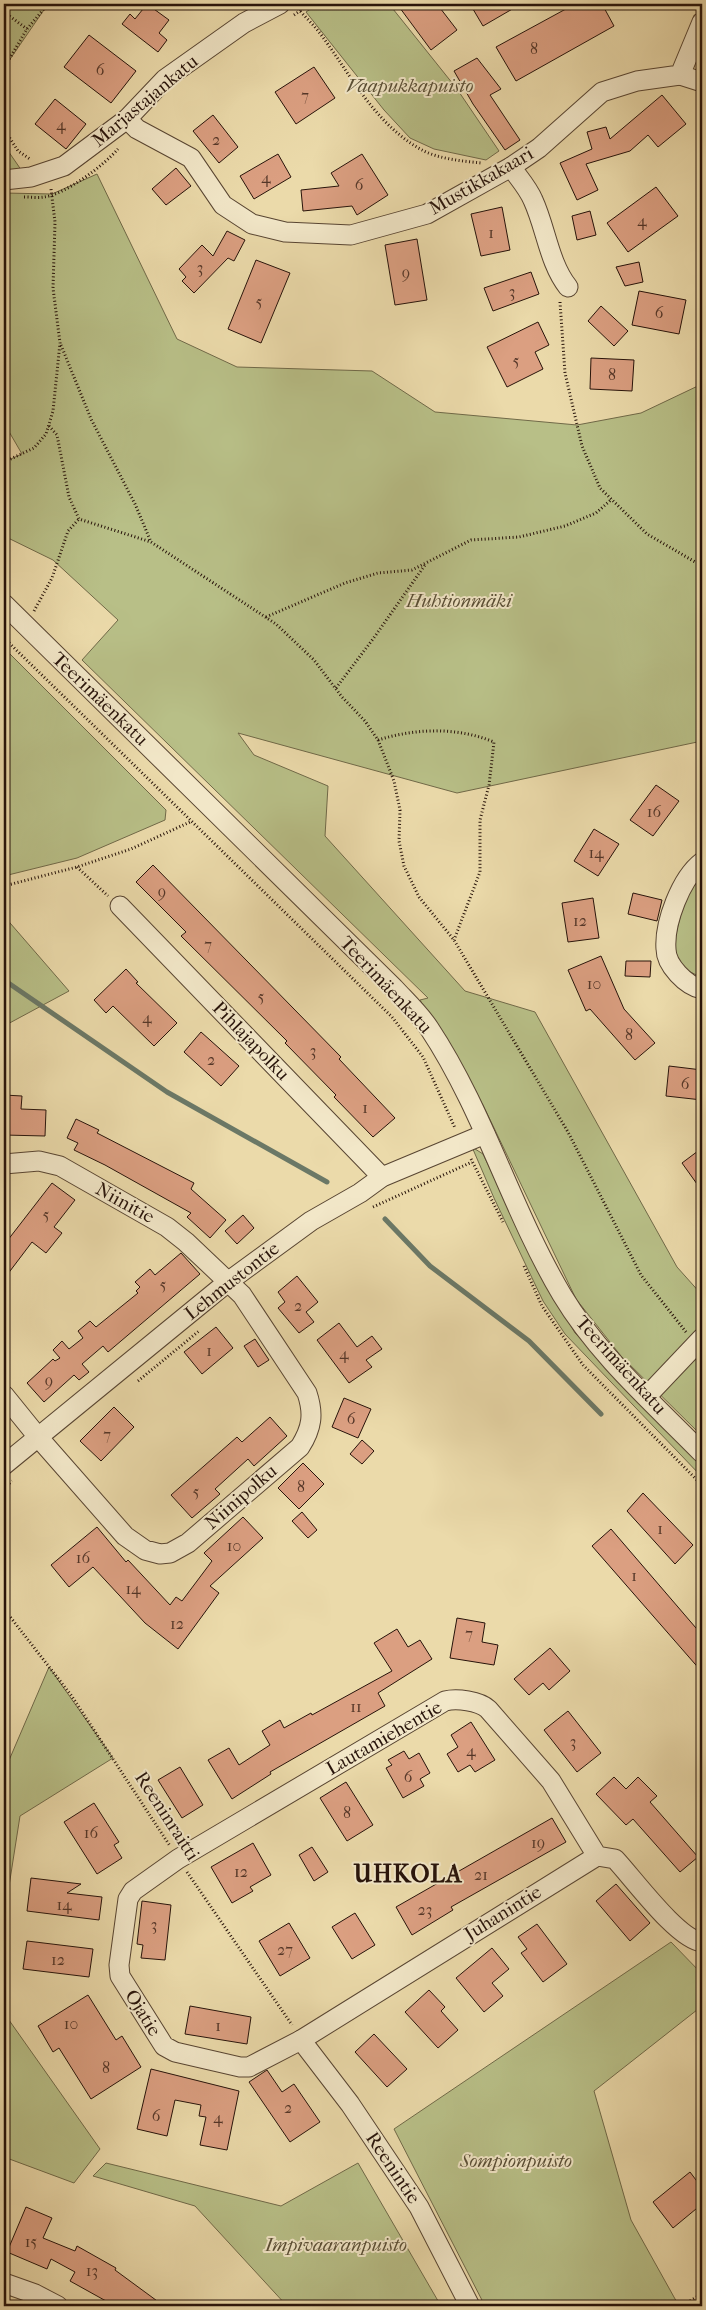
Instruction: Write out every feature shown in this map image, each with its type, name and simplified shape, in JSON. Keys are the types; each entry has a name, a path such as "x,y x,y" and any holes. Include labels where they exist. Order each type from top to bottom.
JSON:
{"street":[{"name":"Marjastajankatu","path":"4,180 31,177 64,166 128,119 165,79 244,23 280,4"},
{"path":"702,22 680,75 702,82"},
{"name":"Mustikkakaari","path":"128,119 137,129 191,158 223,205 252,224 286,232 351,235 427,214 511,167 539,148 602,92 637,81 680,75"},
{"path":"511,167 533,198 558,274 568,287"},
{"name":"Teerimäenkatu","path":"4,604 394,988 427,1026 453,1067 545,1263 562,1295 589,1334 702,1453"},
{"path":"702,862 687,880 670,915 665,950 677,975 697,988 702,989"},
{"name":"Pihlajapolku","path":"120,906 382,1177"},
{"name":"Lehmustontie","path":"11,1470 38,1437 229,1281 311,1221 360,1193 382,1177 484,1134"},
{"name":"Niinitie","path":"4,1164 39,1161 60,1166 167,1227 229,1281"},
{"name":"Niinipolku","path":"38,1437 125,1536 145,1550 160,1554 170,1553 188,1543 300,1447 309,1433 312,1421 308,1393 242,1295 229,1281"},
{"path":"647,1396 700,1341"},
{"path":"4,1395 38,1437"},
{"name":"Lautamiehentie","path":"178,1860 444,1701 452,1699 483,1705 488,1709 551,1780 597,1856"},
{"path":"597,1856 615,1859 671,1922 696,1941"},
{"name":"Juhanintie","path":"297,2042 597,1856"},
{"name":"Ojatie","path":"178,1860 133,1891 128,1899 119,1965 120,1976 164,2046 175,2052 240,2067 249,2067 297,2042"},
{"name":"Reenintie","path":"297,2042 350,2104 419,2207 470,2306"},
{"path":"4,2283 35,2294 58,2306"}],"path":[{"path":"4,68 27,29 48,4"},
{"path":"294,4 318,30 370,106 397,132 422,150 458,161 511,167"},
{"path":"4,12 27,29"},
{"path":"4,462 34,448 46,434 58,382 60,343 53,288 55,222 52,194"},
{"path":"568,287 560,304 565,373 582,446 600,488 647,534 702,566"},
{"path":"60,343 91,419 135,504 151,542"},
{"path":"49,426 57,435 69,497 79,519 151,542 276,624 314,660 365,721 378,740 394,781 400,810 399,841 404,866 419,897 454,940 568,1132 641,1275 681,1327 700,1341"},
{"path":"266,617 345,583 378,573 412,570 471,540 519,537 565,526 596,513 612,500"},
{"path":"25,625 52,578 68,531 79,519"},
{"path":"336,688 394,612 426,564"},
{"path":"4,638 190,822 392,1017 410,1038 423,1057 472,1162 504,1224"},
{"path":"378,740 400,733 440,730 474,734 494,742 489,785 480,820 480,872 454,940"},
{"path":"4,886 77,867 131,849 190,822"},
{"path":"77,867 120,906"},
{"path":"366,1211 472,1162"},
{"path":"524,1265 542,1306 583,1365 702,1485"},
{"path":"131,1386 205,1326"},
{"path":"4,1488 11,1470"},
{"name":"Reeninraitti","path":"4,1609 71,1695 178,1860 295,2028 297,2042"},
{"path":"681,2306 702,2294"}],"green space":[{"path":"4,4 48,4 4,68"},
{"name":"Vaapukkapuisto","path":"318,4 389,4 457,89 499,151 486,160 434,149 410,138 384,110 306,12"},
{"path":"4,145 24,174 4,169"},
{"name":"Huhtionmäki","path":"97,174 177,339 237,367 372,371 435,412 577,425 641,413 702,384 702,741 457,793 238,733 254,755 328,786 325,836 465,991 535,1012 677,1267 702,1295 702,1436 621,1356 576,1299 483,1105 420,1000 428,998 82,660 118,620 53,560 4,536 4,462 22,454 4,423 4,193 52,194"},
{"path":"4,648 166,810 165,820 77,858 4,876"},
{"path":"702,873 702,978 683,968 673,947 685,896"},
{"path":"4,916 69,991 4,1026"},
{"path":"472,1147 483,1154 533,1260 575,1333 702,1463 702,1477 565,1334 543,1301"},
{"path":"49,1667 113,1758 20,1816 4,1918 4,1772"},
{"name":"Sompionpuisto","path":"671,1942 702,1974 702,2006 594,2091 631,2220 679,2306 485,2306 394,2129"},
{"path":"4,2013 100,2149 74,2183 4,2157"},
{"name":"Impivaaranpuisto","path":"106,2163 281,2206 358,2163 441,2306 287,2306 195,2206 93,2176"}],"building":[{"path":"147,4 169,20 159,33 167,40 158,52 122,24 130,14 135,19"},
{"path":"397,4 437,4 457,30 431,50"},
{"path":"470,4 521,4 483,26"},
{"path":"575,4 602,4 614,26 516,81 496,47"},
{"path":"89,35 136,71 111,103 64,67"},
{"path":"477,58 501,89 490,95 520,140 505,150 473,104 454,71"},
{"path":"314,67 335,98 296,124 275,92"},
{"path":"662,95 686,124 658,147 648,135 630,151 586,164 598,190 577,200 560,163 592,149 587,132 606,127 610,139"},
{"path":"55,99 86,124 66,149 35,124"},
{"path":"213,115 238,147 219,163 193,131"},
{"path":"278,154 291,177 254,199 240,176"},
{"path":"362,154 388,195 357,215 352,206 303,211 301,190 339,186 331,173"},
{"path":"176,168 191,186 166,205 152,189"},
{"path":"656,187 678,216 628,252 607,223"},
{"path":"502,207 510,250 481,256 471,214"},
{"path":"590,211 596,235 577,240 572,216"},
{"path":"227,231 245,240 234,261 228,258 194,293 182,281 186,277 179,269 202,245 213,256"},
{"path":"417,239 427,300 395,305 385,245"},
{"path":"256,260 290,273 261,343 228,329"},
{"path":"639,262 643,282 625,286 616,267"},
{"path":"531,272 539,294 493,311 484,288"},
{"path":"639,291 686,300 679,334 632,325"},
{"path":"601,306 628,331 614,346 588,321"},
{"path":"538,322 549,345 535,352 543,369 507,387 487,347"},
{"path":"591,358 634,360 632,391 590,389"},
{"path":"656,785 679,801 653,836 630,820"},
{"path":"594,829 619,844 598,876 574,861"},
{"path":"153,865 341,1057 339,1059 395,1118 373,1137 334,1097 336,1095 285,1043 287,1041 181,936 186,932 136,882"},
{"path":"633,893 662,900 657,921 628,914"},
{"path":"593,898 599,938 568,942 562,903"},
{"path":"601,956 624,1009 655,1043 635,1060 590,1009 586,1011 568,970"},
{"path":"626,961 651,961 650,977 625,976"},
{"path":"126,969 138,982 136,983 177,1023 154,1046 113,1006 106,1013 94,1000"},
{"path":"201,1032 239,1066 221,1086 184,1052"},
{"path":"669,1066 702,1070 702,1100 666,1096"},
{"path":"4,1095 22,1096 21,1109 46,1110 45,1136 4,1135"},
{"path":"76,1119 99,1130 97,1133 194,1183 191,1189 226,1220 210,1238 187,1217 191,1213 74,1150 78,1143 67,1138"},
{"path":"702,1148 702,1191 682,1163"},
{"path":"52,1183 75,1200 54,1227 62,1233 46,1253 32,1242 4,1279 4,1245"},
{"path":"243,1215 254,1228 237,1244 225,1231"},
{"path":"181,1253 200,1274 108,1352 103,1346 82,1364 89,1372 79,1380 74,1375 44,1402 27,1383 53,1359 55,1361 60,1358 53,1350 62,1341 69,1349 83,1338 78,1331 90,1321 96,1327 138,1293 136,1291 140,1287 135,1282 150,1269 155,1275"},
{"path":"297,1276 318,1302 306,1312 314,1322 299,1333 278,1308 285,1302 278,1292"},
{"path":"339,1323 357,1347 372,1336 382,1349 366,1360 372,1367 349,1383 317,1340"},
{"path":"216,1327 233,1348 202,1374 184,1352"},
{"path":"255,1339 269,1360 258,1367 244,1346"},
{"path":"344,1398 371,1409 358,1438 332,1427"},
{"path":"114,1407 134,1427 101,1461 80,1441"},
{"path":"270,1417 287,1436 254,1466 248,1459 215,1489 220,1494 192,1518 171,1495 237,1437 242,1442"},
{"path":"362,1440 374,1451 362,1464 350,1454"},
{"path":"303,1463 324,1484 299,1509 278,1488"},
{"path":"643,1493 693,1545 675,1564 627,1511"},
{"path":"302,1512 317,1530 308,1538 292,1521"},
{"path":"243,1517 263,1538 210,1586 219,1593 178,1649 145,1623 93,1567 69,1587 51,1565 97,1527 126,1562 128,1560 170,1605 176,1597 182,1601 212,1561 204,1553"},
{"path":"611,1529 702,1635 702,1672 592,1546"},
{"path":"457,1618 485,1623 482,1642 498,1645 494,1665 450,1658"},
{"path":"397,1629 408,1647 420,1640 432,1659 378,1693 385,1706 270,1772 271,1774 232,1799 208,1760 229,1748 239,1765 270,1745 262,1731 280,1720 284,1728 311,1713 312,1715 392,1671 374,1643"},
{"path":"550,1648 570,1671 549,1690 543,1683 529,1695 514,1679"},
{"path":"568,1711 601,1753 577,1772 544,1730"},
{"path":"471,1722 495,1760 475,1772 470,1765 458,1772 447,1754 458,1747 451,1735"},
{"path":"404,1751 409,1759 419,1753 430,1773 420,1779 424,1786 403,1798 386,1768 392,1765 388,1760"},
{"path":"180,1767 203,1805 182,1818 158,1780"},
{"path":"614,1777 626,1789 638,1777 657,1796 650,1802 698,1857 680,1872 633,1819 626,1825 596,1794"},
{"path":"346,1782 373,1825 347,1841 320,1798"},
{"path":"94,1803 119,1842 114,1845 122,1858 97,1874 64,1822"},
{"path":"552,1818 566,1842 451,1907 453,1910 412,1935 396,1907"},
{"path":"253,1843 271,1875 250,1887 253,1891 232,1903 211,1867"},
{"path":"312,1847 328,1872 314,1881 299,1855"},
{"path":"31,1878 81,1884 67,1893 102,1897 99,1920 27,1911"},
{"path":"616,1884 650,1923 630,1941 596,1901"},
{"path":"142,1901 171,1905 165,1960 141,1958 143,1945 137,1944"},
{"path":"355,1913 375,1945 352,1959 332,1927"},
{"path":"289,1923 310,1958 280,1976 259,1941"},
{"path":"537,1924 567,1964 543,1982 521,1953 527,1949 518,1937"},
{"path":"27,1941 93,1949 89,1977 23,1969"},
{"path":"492,1948 509,1969 492,1983 503,1996 484,2012 456,1978"},
{"path":"429,1990 445,2007 441,2011 458,2030 438,2048 405,2012"},
{"path":"88,1995 116,2040 122,2036 141,2067 91,2099 59,2048 53,2052 38,2026"},
{"path":"190,2006 251,2017 247,2044 185,2034"},
{"path":"374,2034 407,2069 387,2087 355,2052"},
{"path":"151,2069 239,2091 227,2150 200,2145 206,2117 199,2116 201,2105 175,2100 167,2136 137,2129"},
{"path":"267,2070 282,2092 294,2084 320,2122 290,2142 249,2082"},
{"path":"690,2172 702,2188 702,2204 673,2228 653,2202"},
{"path":"26,2207 52,2218 43,2238 75,2251 77,2246 116,2268 115,2270 164,2306 115,2306 70,2281 75,2272 51,2259 47,2269 7,2252"}],"waterway":[{"path":"4,980 167,1092 327,1182"},
{"path":"385,1219 430,1266 529,1341 601,1414"}],"district":[{"name":"UHKOLA","path":"408,1874"}]}
